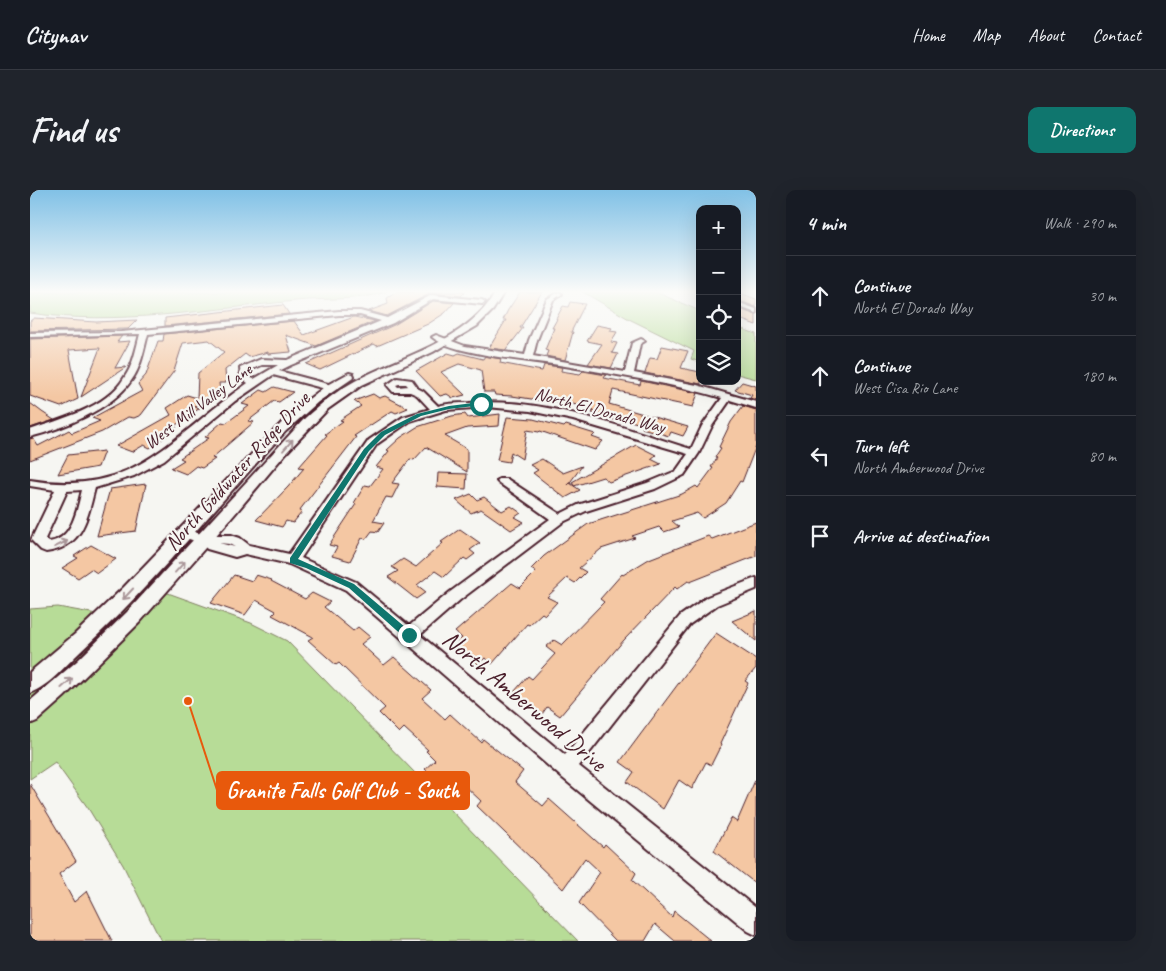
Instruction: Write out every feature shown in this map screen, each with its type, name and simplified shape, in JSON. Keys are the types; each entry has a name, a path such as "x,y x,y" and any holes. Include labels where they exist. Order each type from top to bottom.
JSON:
{"street":[{"path":"30,334 74,336 194,327"},
{"name":"West Mill Valley Lane","path":"30,483 62,488 89,487 143,466 161,457 221,407 272,372 333,342 374,327"},
{"name":"North Goldwater Ridge Drive","path":"441,339 455,327"},
{"name":"North Goldwater Ridge Drive","path":"30,684 118,605 290,421 362,370 467,327"},
{"path":"528,359 538,327"},
{"path":"30,434 88,410 120,389 127,381 145,332"},
{"path":"441,339 463,348 472,348 697,388 756,406"},
{"path":"629,375 636,343 641,341"},
{"path":"254,383 245,378 243,370 262,362 288,363"},
{"path":"272,372 298,380 302,384 334,391"},
{"path":"410,389 420,393 437,410"},
{"name":"North Goldwater Ridge Drive","path":"30,714 91,662 143,609 334,391"},
{"path":"409,635 455,596 559,519 582,508 651,486 680,473 694,453 707,426 728,396"},
{"name":"North El Dorado Way","path":"292,560 373,443 383,434 408,419 437,410 481,404 534,408 572,416 694,453"},
{"path":"503,480 559,519"},
{"path":"62,488 38,540 46,547 56,548 68,541 76,530 89,487"},
{"name":"North Amberwood Drive","path":"185,533 205,539 212,546 235,552 245,549 292,560 352,586 566,768 756,923"},
{"path":"566,768 685,620 712,601 756,583"}],"green space":[{"path":"645,327 696,327 696,361 691,359 694,351"},
{"path":"741,328 756,334 756,379 741,375"},
{"path":"132,580 251,623 287,641 578,941 161,941 123,865 88,808 55,762 30,779 30,609 58,607 102,615"}],"building":[{"path":"30,327 130,327 128,329 30,331"},
{"path":"234,327 298,327 304,335 326,327 361,327 316,346 286,335 291,352 268,354 268,352 249,357 245,354 225,370 226,383 219,383 220,391 194,407 200,408 173,427 177,428 150,448 144,445 132,452 116,446 171,415 167,408 187,395 197,398 198,373 224,352 209,340 183,343 174,371 141,415 134,418 128,417 102,432 30,460 30,439 33,438 38,446 69,430 72,433 100,421 92,418 142,391 138,384 146,375 158,341 163,341 164,334"},
{"path":"389,327 421,327 377,346 374,344 320,370 306,364"},
{"path":"502,327 523,328 506,350 489,348"},
{"path":"573,327 565,360 546,356 548,351 545,350 554,328 552,328"},
{"path":"596,327 612,328 610,331 617,332 611,342 617,343 612,353 618,354 611,368 588,364 602,344 587,341"},
{"path":"122,336 117,342 130,341 115,368 126,367 81,397 100,348 69,350 78,399 61,407 30,396 30,339"},
{"path":"662,346 688,351 681,368 696,371 696,383 645,373 650,358 657,359"},
{"path":"448,353 455,355 459,353 483,359 485,356 501,359 500,363 542,371 544,365 562,367 561,371 580,374 583,371 606,375 604,378 640,385 641,381 698,393 693,407 613,390 609,404 688,427 683,436 671,432 669,436 642,428 644,425 617,417 615,420 592,413 594,410 569,403 568,405 547,399 544,401 484,392 481,370 459,364 441,372 465,395 453,398 447,394 440,396 416,371"},
{"path":"741,383 756,386 756,400 750,398 752,395 735,390"},
{"path":"274,387 293,392 279,402 274,401 248,421 254,422 212,458 215,459 202,468 196,466 186,474 171,468 184,460 180,458 209,438 205,437 222,422 226,423 249,406 242,404 261,390 266,392"},
{"path":"373,394 379,398 385,396 408,408 396,413 392,411 354,436 356,437 299,511 302,512 293,523 286,521 282,527 256,520 304,468 299,467 327,435 325,434 343,421 340,420 361,406 354,401"},
{"path":"30,403 42,412 54,420 30,428"},
{"path":"743,406 756,410 756,446 742,482 740,481 726,503 703,518 697,513 672,521 679,527 664,532 659,527 632,536 635,538 601,549 579,568 586,572 575,583 567,578 547,597 557,602 545,615 542,613 529,625 527,624 492,664 485,658 478,664 455,645 462,638 455,632 512,583 520,588 536,572 531,569 544,556 588,524 682,494 696,486 698,488 713,468 711,467 717,458 715,457 721,448 719,447 731,422"},
{"path":"465,414 468,418 500,414 499,426 467,428 445,436 467,449 467,472 426,447 414,460 410,459 392,483 399,484 392,498 386,497 373,521 384,523 378,532 372,531 366,539 362,538 350,561 332,556 337,547 329,545 356,504 354,503 365,485 370,486 383,469 376,467 389,451 387,450 400,438 417,427"},
{"path":"507,417 533,419 564,427 566,425 595,434 592,437 603,441 595,450 540,431 527,430 522,459 511,452 509,462 497,460"},
{"path":"636,445 656,455 651,459 661,464 609,482 603,477 574,486 572,482"},
{"path":"104,451 98,467 58,474 68,455"},
{"path":"542,459 563,473 582,466 568,485 570,483 580,490 565,498 533,473 538,470 530,465"},
{"path":"438,473 467,474 466,489 437,487"},
{"path":"146,484 136,531 97,536 110,489"},
{"path":"471,494 477,500 484,497 502,511 511,506 521,513 515,517 524,522 511,530 481,509 471,513 456,500"},
{"path":"756,522 756,556 690,582 688,581 677,589 675,587 624,640 560,716 547,707 542,714 514,692 528,676 532,679 555,654 546,647 554,640 562,645 604,602 600,599 622,574 649,559 708,536 712,539"},
{"path":"460,529 480,543 470,550 475,554 467,560 464,558 444,577 435,571 417,585 426,592 416,599 388,577 398,571 392,567 403,559 416,567 443,543 441,542"},
{"path":"91,545 116,559 97,573 91,569 78,578 62,568 78,558 74,556"},
{"path":"234,575 252,581 256,575 272,580 305,599 312,593 330,602 324,607 353,631 358,627 370,637 361,644 384,665 394,657 431,690 422,698 445,719 450,714 481,742 483,739 523,771 515,782 543,806 549,799 603,847 605,844 636,873 632,880 672,917 674,911 711,941 675,941 655,924 645,941 616,941 579,903 600,872 585,858 563,889 477,806 481,801 463,784 460,787 452,779 444,787 425,769 435,760 426,751 428,750 404,728 399,733 379,713 385,708 339,663 336,665 308,640 313,637 272,615 276,611 256,600 245,615 211,603"},
{"path":"756,611 756,641 732,621"},
{"path":"716,633 756,659 756,668 745,681 748,683 711,765 706,762 692,789 679,780 663,809 627,782 634,772 620,762"},
{"path":"756,778 756,884 714,851 731,818 737,822"},
{"path":"30,784 76,861 59,874 74,902 87,891 112,941 30,941"}],"place":[{"name":"Granite Falls Golf Club - South","path":"188,701"}],"route":[{"path":"409,635 352,586 292,560 366,450 383,434 408,419 419,415 449,407 481,404"}]}
